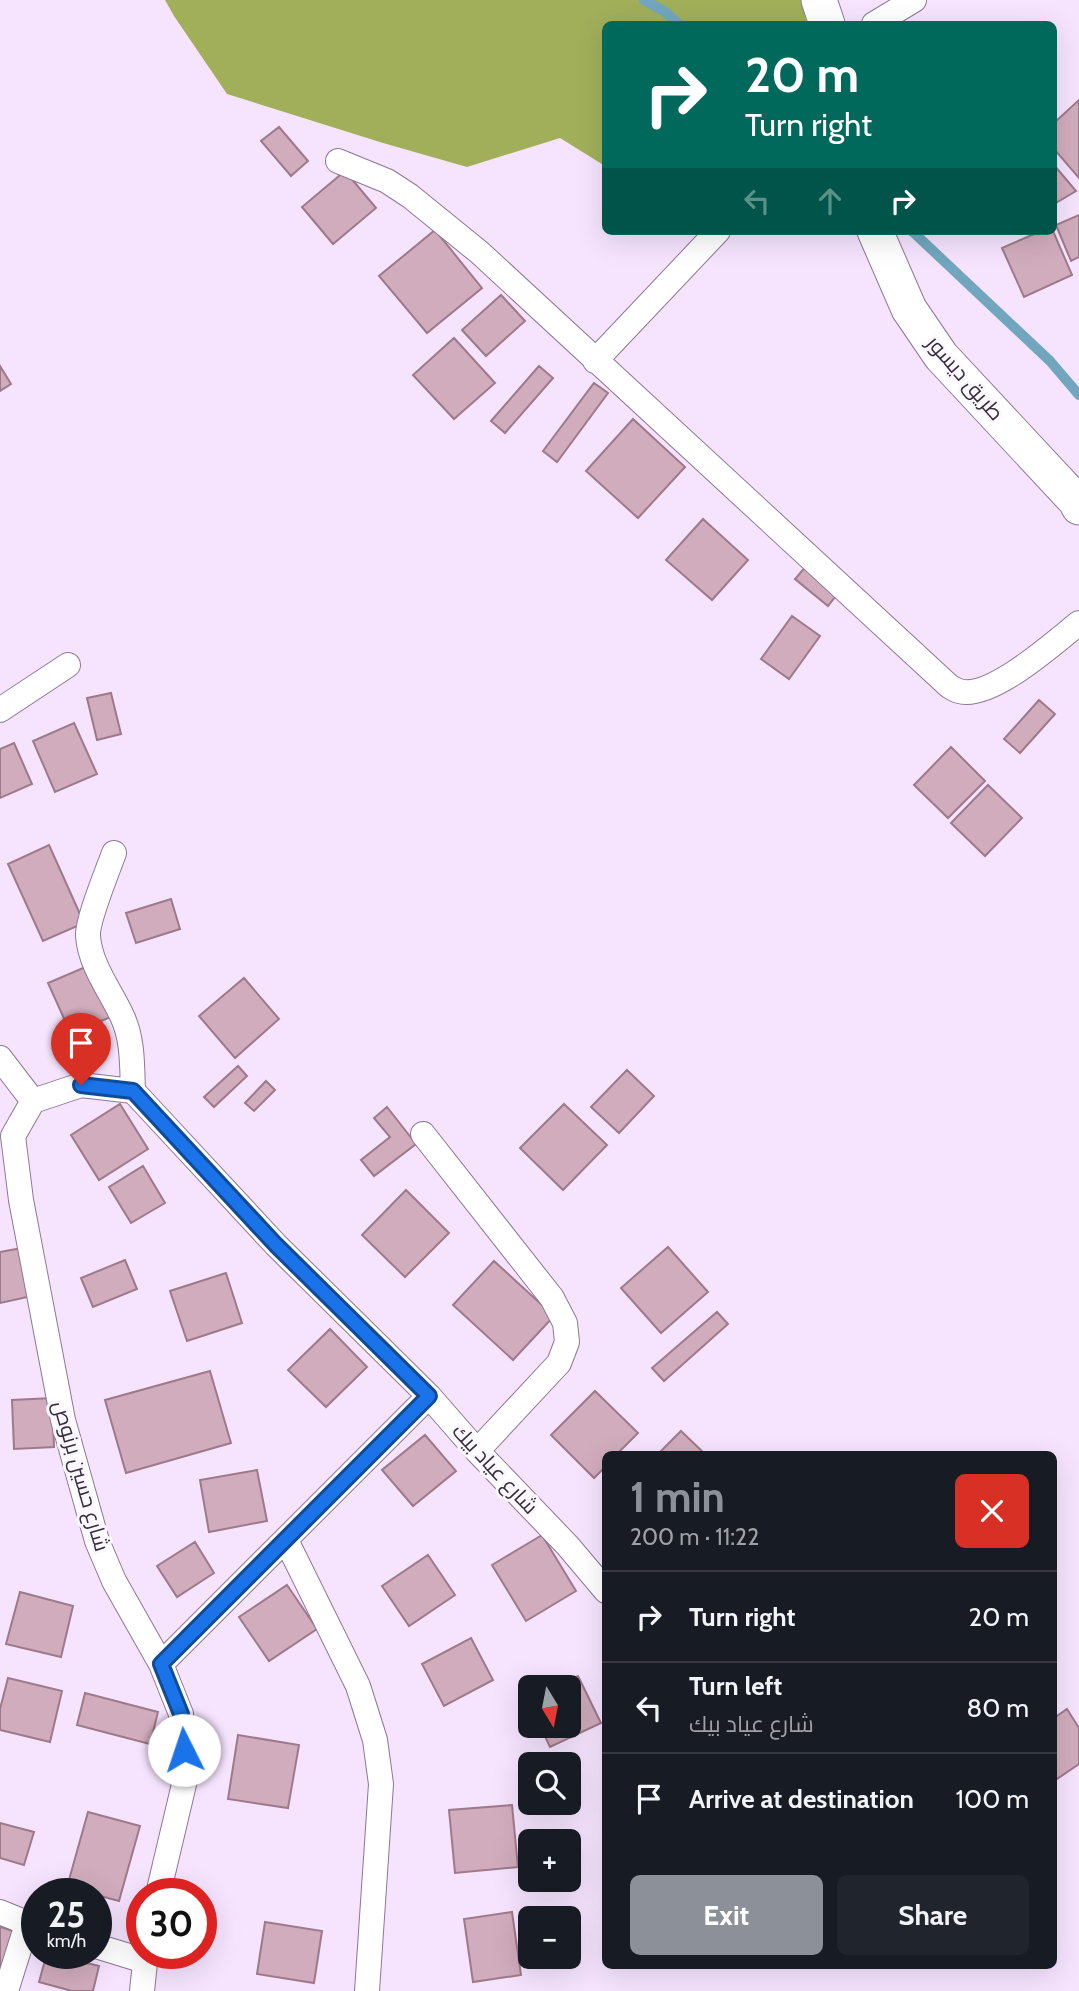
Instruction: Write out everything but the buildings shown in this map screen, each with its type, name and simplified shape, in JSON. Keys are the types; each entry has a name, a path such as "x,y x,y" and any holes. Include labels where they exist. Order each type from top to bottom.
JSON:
{"main road":[{"path":"819,0 827,21"},
{"name":"طريق ديسور","path":"877,235 909,309 941,356 1076,501 1079,508"}],"street":[{"path":"879,21 914,0"},
{"path":"338,161 387,181 410,196 479,252 949,686 960,692 973,692 1006,679 1079,623"},
{"path":"595,361 714,235"},
{"path":"0,710 68,665"},
{"path":"0,1058 33,1101 81,1085 133,1091 132,1049 123,1018 93,956 88,934 114,853"},
{"name":"شارع عياد بيك","path":"133,1091 276,1245 429,1396 602,1586"},
{"name":"شارع حسين برنوص","path":"33,1101 13,1136 21,1200 63,1420 97,1541 114,1581 161,1664 181,1714 186,1780 162,1878"},
{"path":"423,1134 552,1298 565,1323 567,1342 559,1363 477,1451"},
{"path":"161,1664 429,1396"},
{"path":"286,1540 358,1686 375,1740 381,1784 367,1991"},
{"path":"0,1912 21,1921"},
{"path":"6,1991 21,1954"},
{"path":"142,1991 145,1969"}],"green space":[{"path":"165,0 801,0 806,21 602,21 602,164 560,138 467,167 227,94"}],"waterway":[{"path":"644,0 676,21"},
{"path":"916,235 1050,361 1079,395"}],"route":[{"path":"81,1085 133,1091 276,1245 429,1396 161,1664 181,1714 184,1750"}]}
